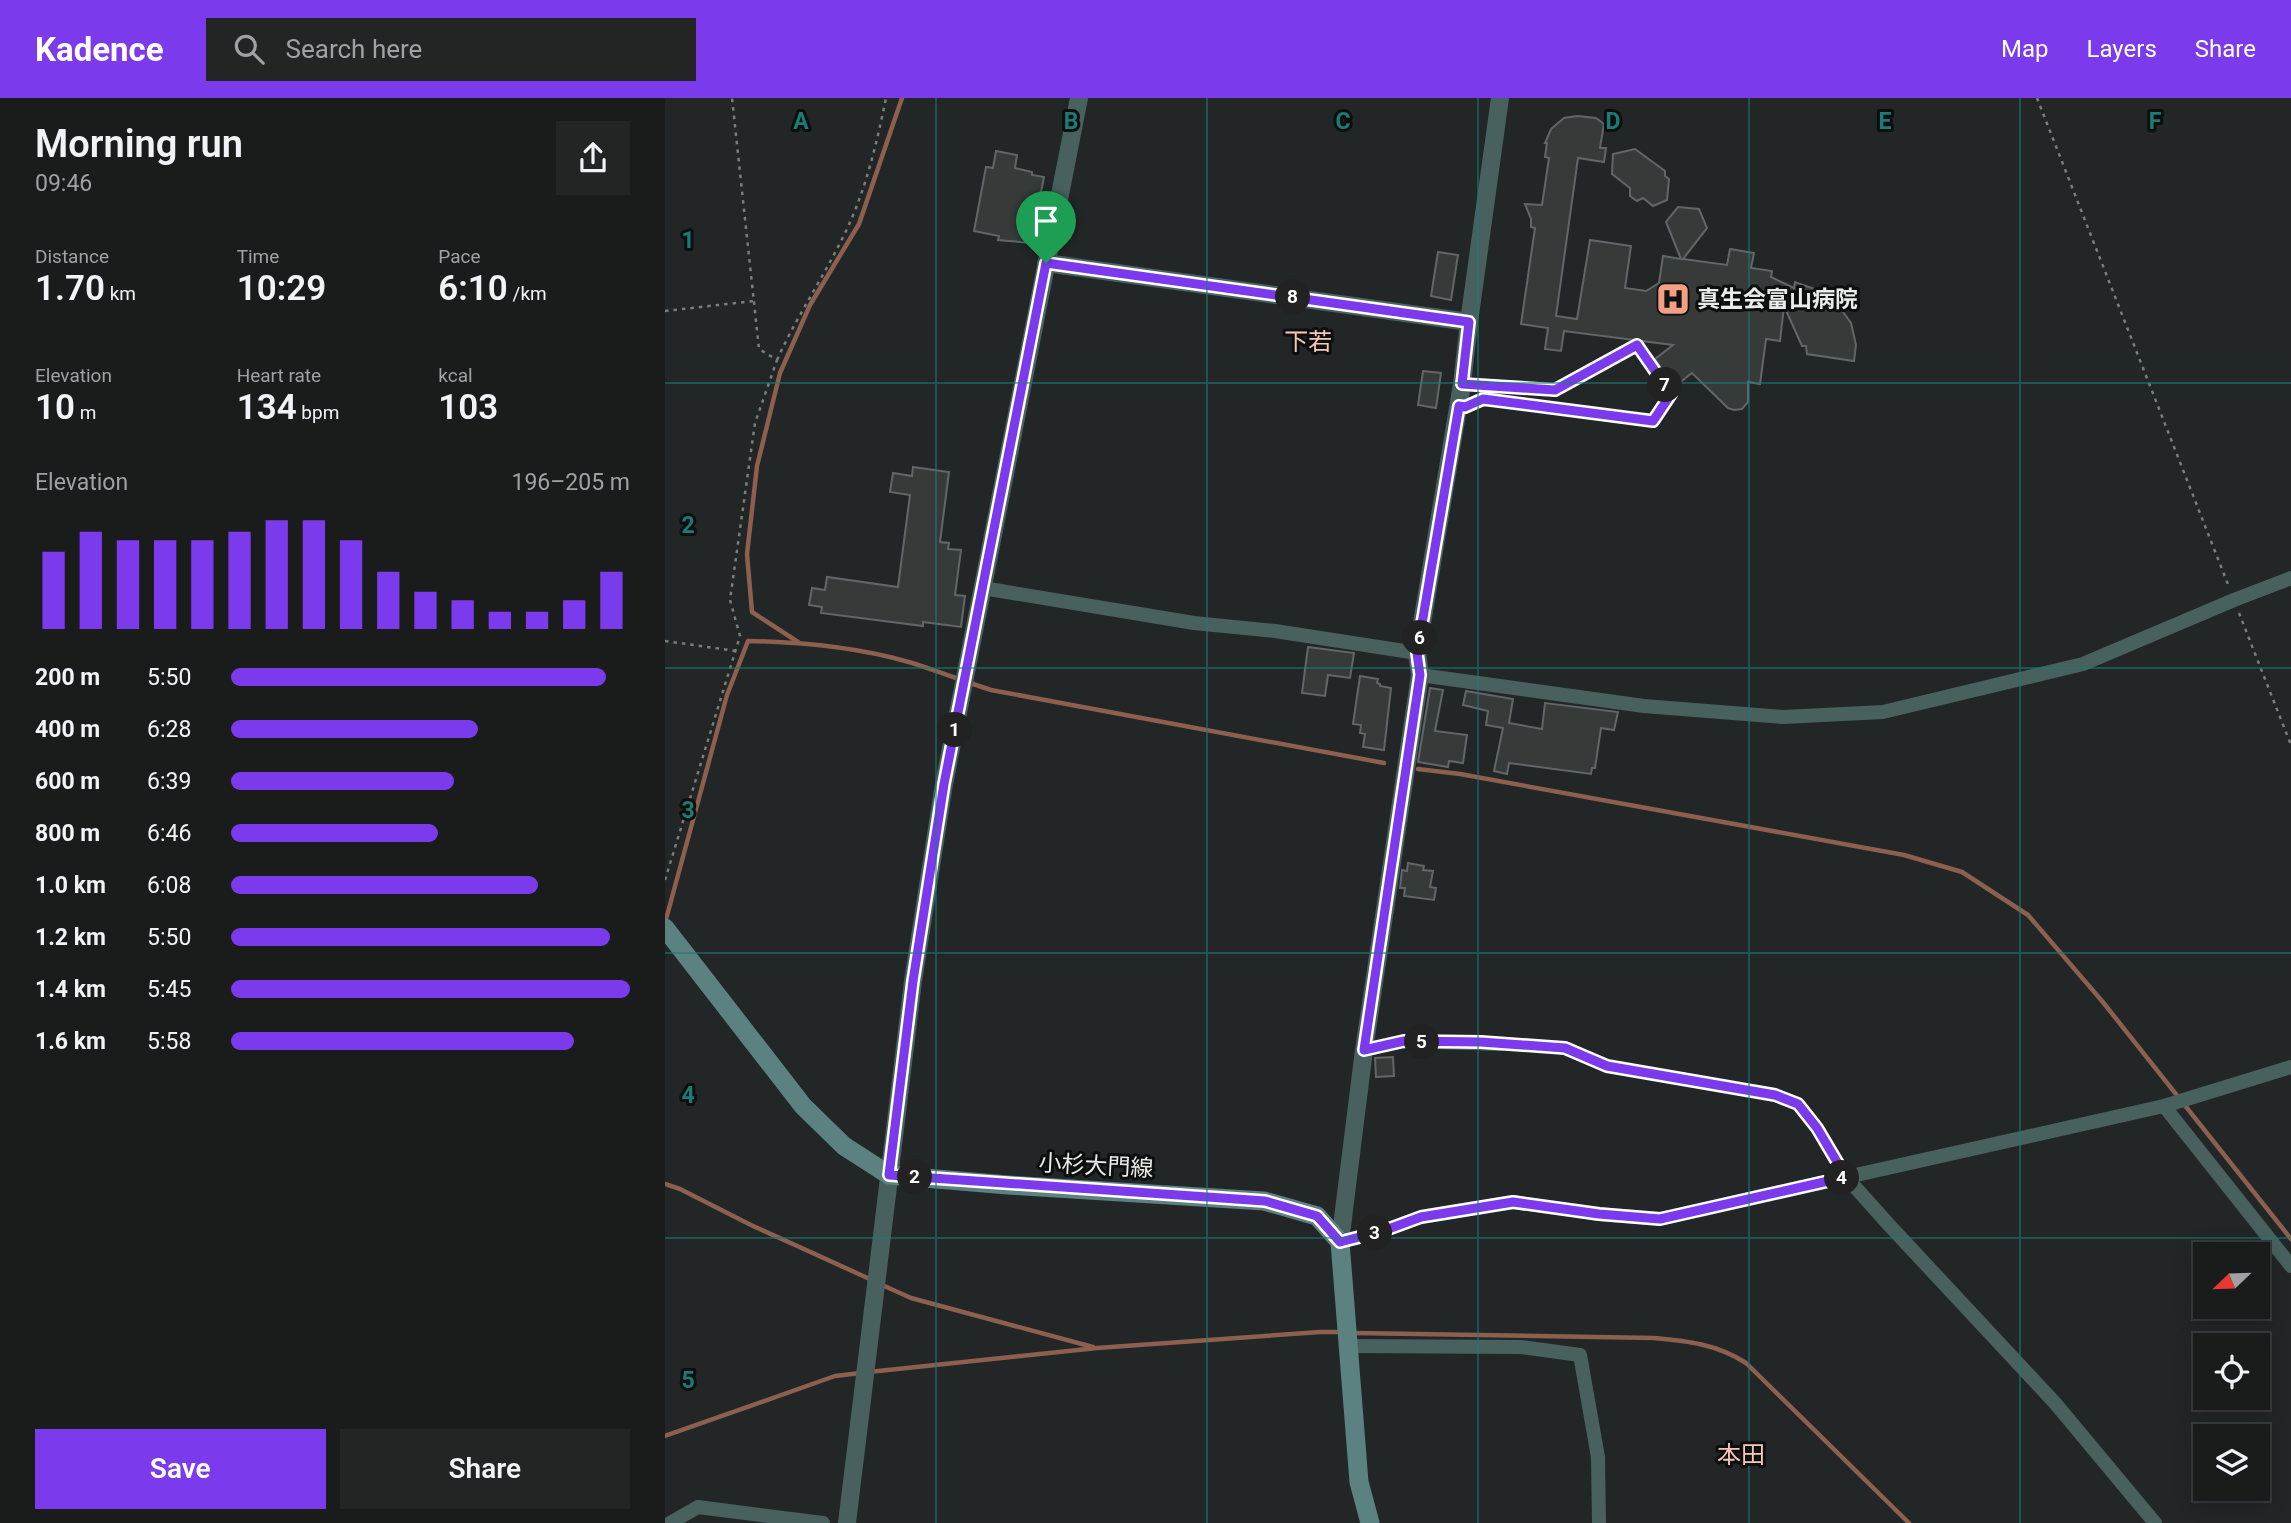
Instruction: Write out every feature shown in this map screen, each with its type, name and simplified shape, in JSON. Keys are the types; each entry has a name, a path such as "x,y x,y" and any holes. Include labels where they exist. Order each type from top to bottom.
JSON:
{"main road":[{"name":"小杉大門線","path":"665,928 803,1106 843,1146 889,1175 1265,1201 1317,1216 1340,1242"},
{"path":"1340,1242 1359,1482 1370,1523"}],"street":[{"path":"847,1523 913,981 942,797 1079,98"},
{"path":"1500,98 1459,406 1417,653 1420,675 1364,1050 1340,1242 1383,1231 1421,1217 1513,1202 1660,1219 2164,1106 2291,1067"},
{"path":"1046,263 1469,322"},
{"path":"1420,675 1644,706 1783,716 1883,712 2083,664 2291,578"},
{"path":"983,587 1193,623 1275,631 1417,653"},
{"path":"1364,1050 1404,1041 1500,1044"},
{"path":"2164,1106 2291,1266"},
{"path":"1846,1177 2055,1403 2155,1523"},
{"path":"1349,1346 1521,1347 1580,1355 1598,1457 1599,1523"},
{"path":"670,1523 698,1507 823,1523"}],"lane":[{"path":"1459,406 1465,407 1483,399 1653,421 1671,394 1637,345 1555,390 1462,384"}],"path":[{"path":"732,98 759,349 777,359"},
{"path":"665,880 740,636 730,600 755,423 777,359 791,328 842,240 858,202 876,145 886,98"},
{"path":"2037,98 2291,745"},
{"path":"665,311 754,301"},
{"path":"665,641 736,651"},
{"path":"1500,1044 1565,1048 1607,1066 1775,1095 1798,1104 1817,1128 1846,1177"}],"building":[{"path":"1564,118 1596,118 1604,124 1600,148 1606,148 1604,162 1578,158 1556,316 1577,319 1590,240 1631,246 1625,288 1646,291 1659,283 1663,256 1681,259 1666,222 1678,207 1699,209 1707,228 1683,259 1727,265 1730,249 1754,253 1751,268 1772,271 1771,277 1794,288 1795,282 1823,292 1835,301 1851,323 1856,345 1854,361 1807,354 1806,346 1802,346 1784,306 1780,341 1766,339 1760,384 1748,382 1748,402 1742,409 1734,410 1728,408 1692,373 1674,387 1655,359 1673,345 1564,331 1561,351 1545,349 1548,328 1521,324 1535,228 1531,227 1525,204 1542,205 1549,158 1545,157 1545,143 1551,129"},
{"path":"1635,149 1665,171 1665,176 1669,179 1667,200 1653,206 1643,198 1637,201 1630,196 1630,188 1612,174 1613,154"},
{"path":"996,151 1017,155 1015,168 1044,177 1031,243 998,240 999,236 974,231 986,167 993,168"},
{"path":"1438,252 1458,255 1451,300 1431,296"},
{"path":"1423,371 1441,373 1436,408 1418,405"},
{"path":"913,467 949,472 940,542 949,543 948,549 961,550 955,595 965,596 961,627 923,622 923,626 821,613 822,607 809,605 812,588 825,590 827,577 898,587 910,495 890,492 893,473 912,476"},
{"path":"1308,647 1354,653 1350,678 1328,675 1325,696 1302,693"},
{"path":"1360,676 1378,679 1380,686 1391,688 1384,750 1363,747 1365,734 1360,733 1361,725 1353,724"},
{"path":"1430,688 1443,690 1435,731 1467,735 1463,763 1449,761 1448,767 1418,762"},
{"path":"1466,691 1513,699 1509,723 1542,729 1545,703 1618,712 1614,730 1601,728 1595,768 1592,768 1591,774 1509,763 1507,774 1494,771 1503,728 1486,725 1488,711 1463,705"},
{"path":"1408,863 1433,871 1430,887 1436,888 1434,900 1404,896 1405,888 1400,888 1402,870 1407,871"},
{"path":"1393,1057 1394,1076 1376,1077 1375,1058"}],"waterway":[{"path":"798,642 752,612 747,554 757,466 780,373 810,305 859,224 902,98"},
{"path":"665,923 727,695 748,641 808,644 866,652 912,663 962,680"},
{"path":"970,683 991,690 1384,763"},
{"path":"1418,769 1460,774 1904,855 1962,872 2028,915 2102,1001 2291,1239"},
{"path":"665,1184 872,1280"},
{"path":"880,1284 911,1298 1093,1347"},
{"path":"869,1372 1097,1348 1342,1332"},
{"path":"1354,1333 1654,1338 1713,1348 1746,1363 1909,1523"},
{"path":"665,1436 835,1376 861,1373"}],"place":[{"name":"真生会富山病院","path":"1673,299"}],"district":[{"name":"下若","path":"1308,342"},
{"name":"本田","path":"1741,1455"}],"route":[{"path":"1046,263 1469,322 1462,384 1555,390 1637,345 1671,394 1653,421 1483,399 1465,407 1459,406 1417,653 1420,675 1364,1050 1404,1041 1481,1042 1565,1048 1607,1066 1775,1095 1798,1104 1817,1128 1846,1177 1660,1219 1513,1202 1421,1217 1383,1231 1340,1242 1317,1216 1265,1201 889,1175 913,981 944,784 1046,263"}]}
